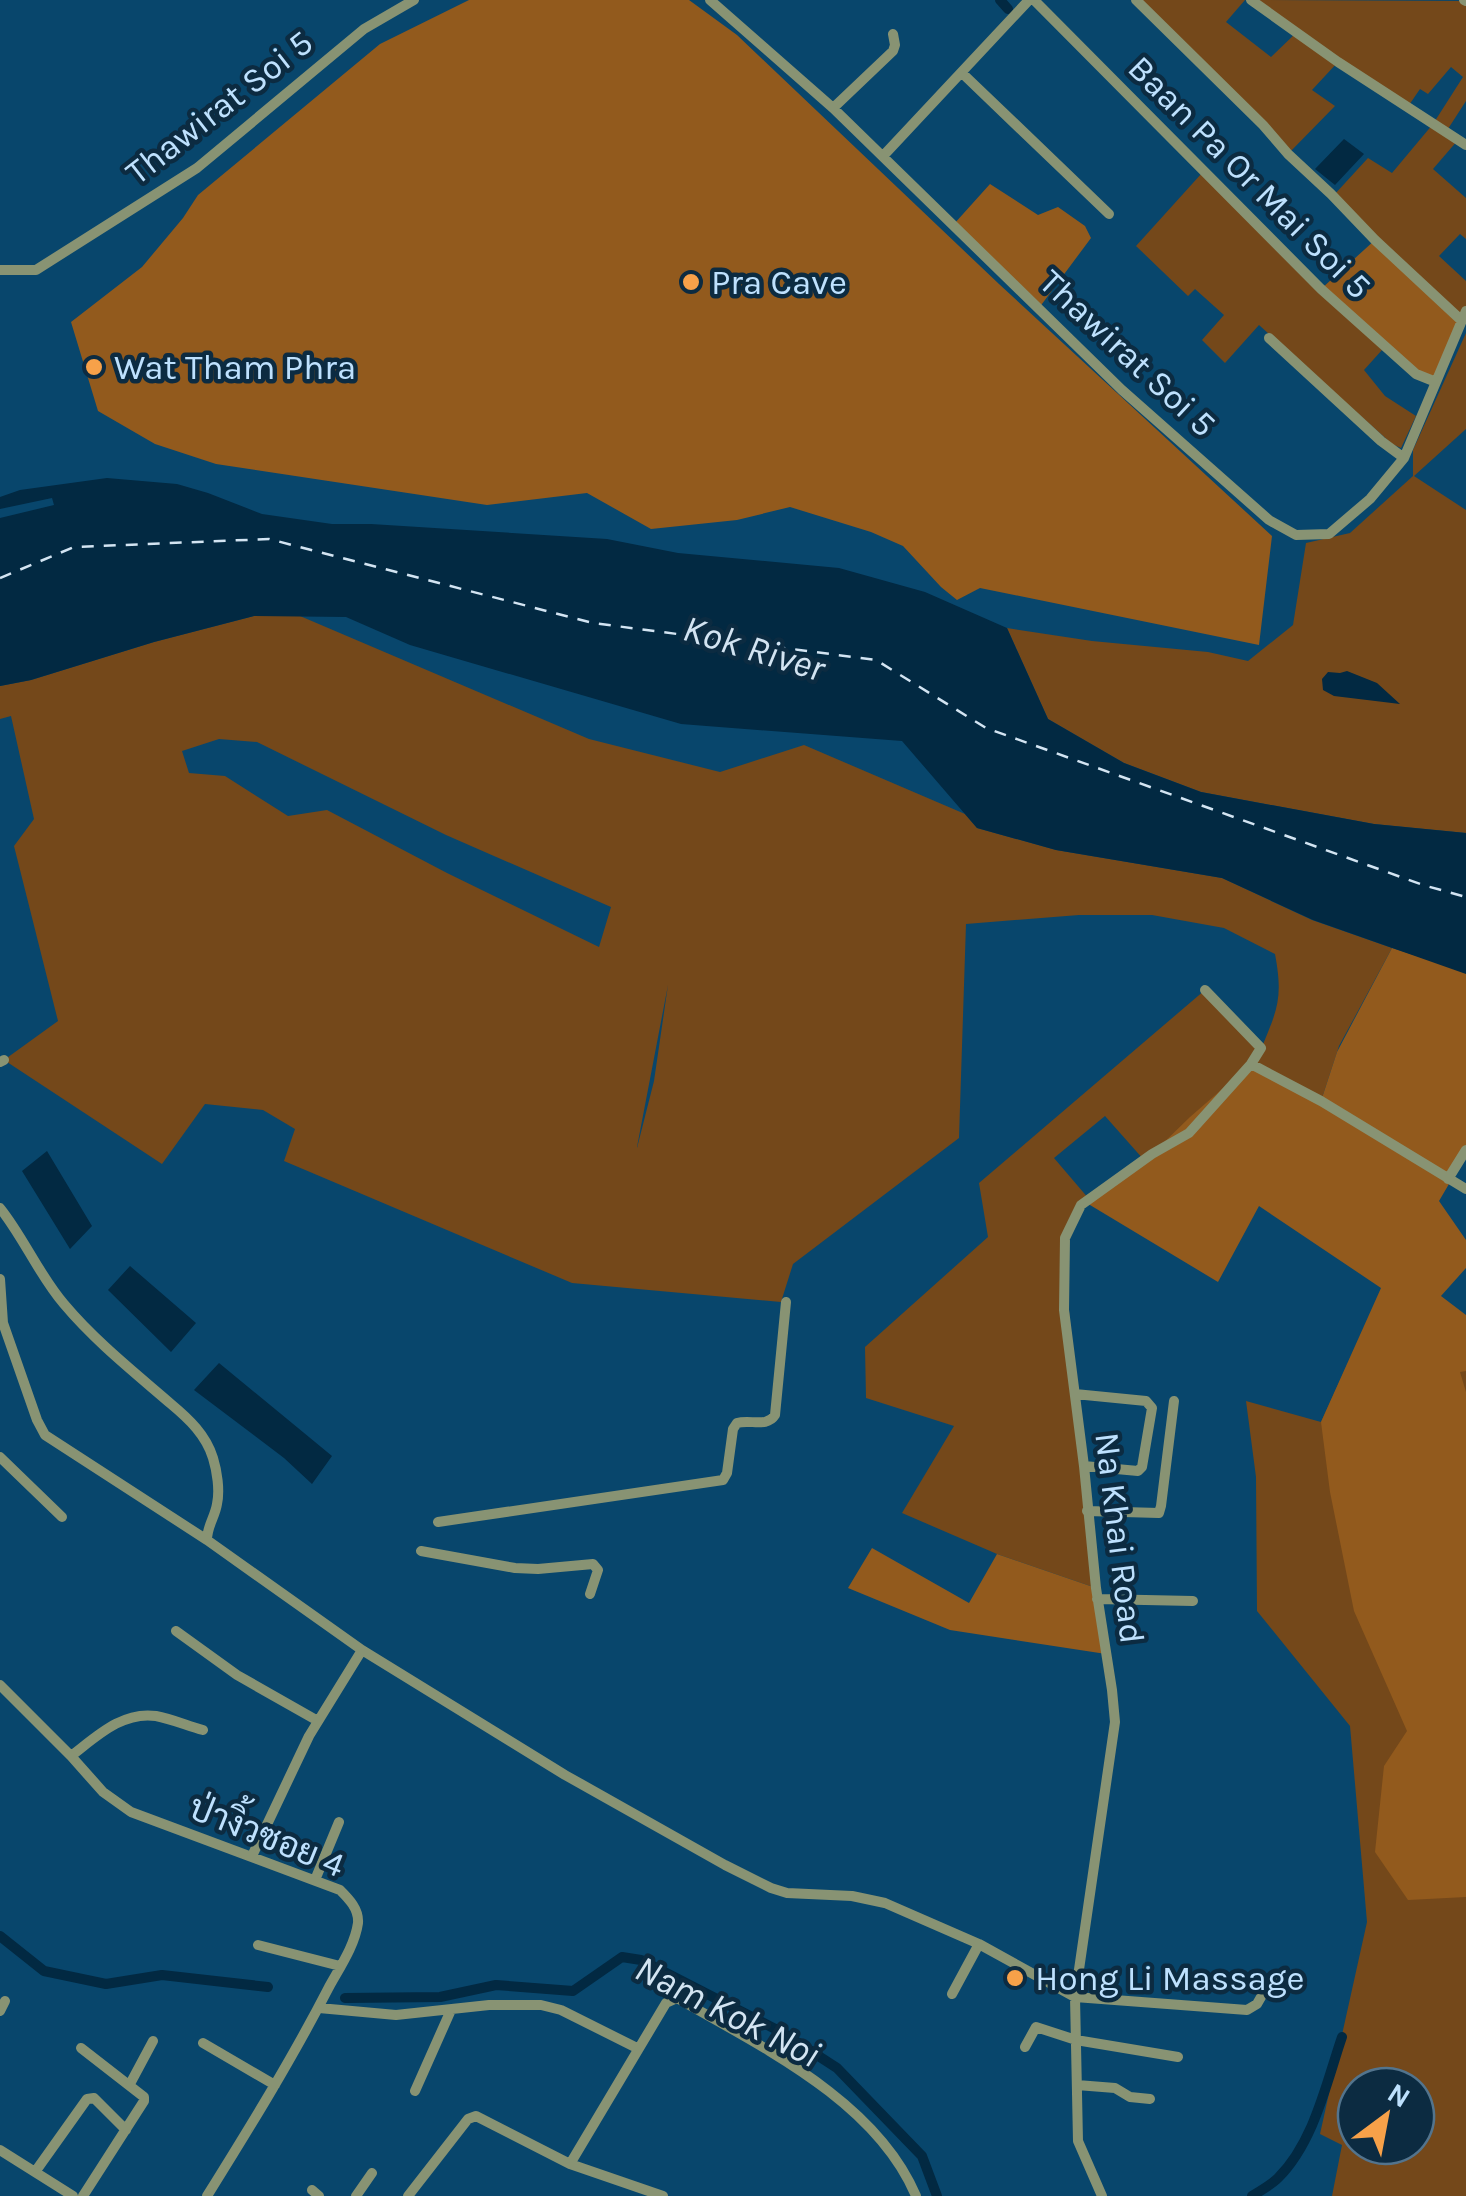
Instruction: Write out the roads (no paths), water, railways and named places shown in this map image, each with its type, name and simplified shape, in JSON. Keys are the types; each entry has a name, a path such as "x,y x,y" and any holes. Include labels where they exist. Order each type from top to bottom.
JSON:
{"street":[{"name":"Thawirat Soi 5","path":"0,270 36,270 197,168 364,29 414,0"},
{"name":"Thawirat Soi 5","path":"710,0 884,155 1122,390 1269,520 1296,534 1329,534 1370,499 1404,458 1464,316"},
{"name":"Baan Pa Or Mai Soi 5","path":"884,155 1031,0 1321,289 1416,374 1436,382"},
{"path":"1136,0 1264,124 1288,154 1375,240 1464,316"},
{"path":"1251,0 1466,144"},
{"path":"833,108 893,51 894,34"},
{"path":"962,73 1109,214"},
{"path":"1269,338 1404,458"},
{"path":"1205,990 1261,1048 1251,1064 1321,1101 1466,1189"},
{"name":"Na Khai Road","path":"1101,2193 1078,2141 1075,1997 1115,1722 1064,1310 1065,1238 1080,1205 1189,1133 1251,1064"},
{"path":"1448,1179 1466,1150"},
{"path":"0,1208 61,1301 89,1332 191,1422 208,1445 216,1470 218,1501 207,1540"},
{"path":"0,1279 3,1324 45,1435 207,1540 362,1650 566,1775 725,1866 787,1893 852,1896 885,1903 979,1944 1075,1997 1248,2010 1257,2004 1272,1978"},
{"path":"438,1522 723,1480 736,1423 767,1422 776,1415 786,1302"},
{"path":"1075,1394 1146,1401 1152,1408 1142,1467 1138,1471 1084,1466"},
{"path":"1088,1511 1158,1513 1174,1401"},
{"path":"0,1457 62,1516"},
{"path":"420,1551 515,1568 594,1564 598,1570 590,1594"},
{"path":"1097,1599 1193,1602"},
{"path":"176,1631 238,1675 318,1721"},
{"path":"252,1856 318,1721 362,1650"},
{"name":"ป่างิ้วซอย 4","path":"0,1685 102,1792 132,1812 340,1890 350,1900 358,1918 353,1941 318,2008 207,2196"},
{"path":"70,1756 105,1729 130,1718 155,1716 203,1730"},
{"path":"315,1880 338,1822"},
{"path":"952,1994 979,1944"},
{"path":"258,1945 340,1966"},
{"path":"570,2164 666,2002 677,1998 742,2034 836,2095 893,2156 907,2174 916,2196"},
{"path":"318,2008 396,2015 489,2005 541,2005 561,2010 637,2048"},
{"path":"415,2091 451,2010"},
{"path":"1025,2047 1036,2027 1076,2040 1178,2058"},
{"path":"130,2084 153,2041"},
{"path":"203,2043 275,2086"},
{"path":"82,2048 142,2094 144,2101 84,2196"},
{"path":"1077,2085 1116,2088 1130,2097 1150,2099"},
{"path":"35,2172 87,2099 100,2102 126,2130"},
{"path":"408,2196 468,2119 476,2116 570,2164 663,2196"},
{"path":"0,2150 73,2196"},
{"path":"356,2196 372,2173"}],"water":[{"path":"1344,139 1364,154 1335,185 1315,169"},
{"name":"Kok River","path":"107,478 177,484 262,514 332,524 607,539 678,553 839,568 925,592 1007,628 1048,719 1124,763 1201,792 1374,824 1466,833 1466,974 1313,920 1222,878 1056,850 977,828 902,741 681,724 410,645 346,617 254,616 0,686 0,497 20,490"},
{"path":"1347,671 1377,683 1400,704 1334,696 1323,690 1322,679 1328,672"},
{"path":"47,1151 92,1226 70,1249 22,1171"},
{"path":"130,1266 196,1323 171,1352 108,1290"},
{"path":"219,1363 332,1456 312,1484 194,1390"}],"waterway":[{"path":"1000,0 1008,9"},
{"name":"Nam Kok Noi","path":"0,1936 44,1971 106,1984 162,1975 268,1987"},
{"name":"Nam Kok Noi","path":"345,1998 440,1997 496,1985 573,1991 622,1957 641,1960 783,2033 837,2068 922,2156 937,2196"},
{"name":"Nam Kok Noi","path":"1252,2196 1278,2178 1301,2147 1318,2112 1342,2037"}],"place":[{"name":"Pra Cave","path":"691,282"},
{"name":"Wat Tham Phra","path":"94,367"},
{"name":"Hong Li Massage","path":"1015,1978"}]}
